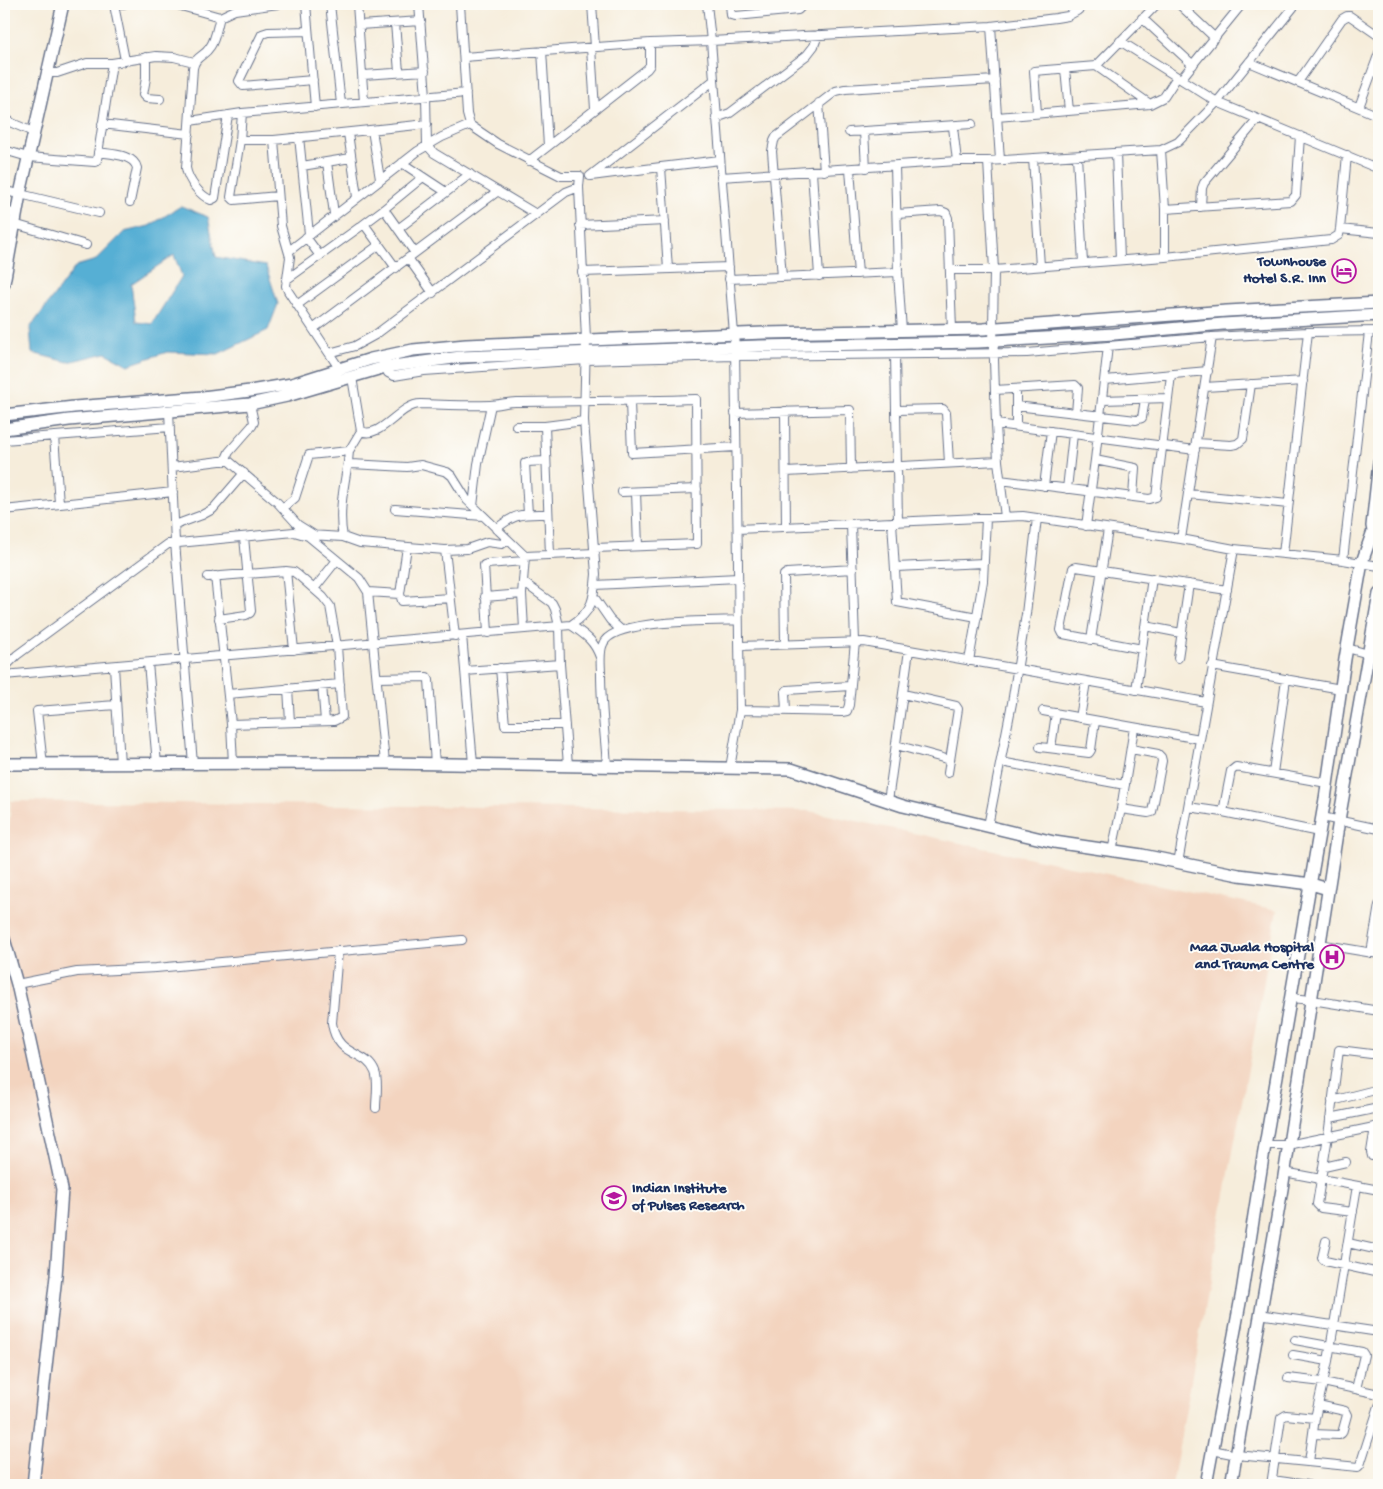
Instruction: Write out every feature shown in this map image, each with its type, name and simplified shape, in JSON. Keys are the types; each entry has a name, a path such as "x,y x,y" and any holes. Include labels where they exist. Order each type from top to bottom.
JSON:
{"street":[{"path":"4,282 8,237 15,219 63,4"},
{"path":"102,4 124,4"},
{"path":"174,4 220,17"},
{"path":"228,115 215,198 213,200 204,196 186,172 194,62 212,45 220,17 234,7 278,4"},
{"path":"306,4 315,107"},
{"path":"330,4 340,104"},
{"path":"357,4 364,102"},
{"path":"419,4 425,71 427,145 434,153 536,214"},
{"path":"460,4 467,114 470,125 498,144 561,176 590,176 720,160"},
{"path":"592,4 595,109"},
{"path":"707,4 734,334 740,710 730,768"},
{"path":"730,4 731,14 736,16 798,10 801,4"},
{"path":"464,57 650,43 991,26 1068,16 1085,4"},
{"path":"1037,114 1034,71 1096,66 1157,4"},
{"path":"1179,4 1215,38"},
{"path":"721,177 957,161 988,161 1162,150 1178,142 1217,102 1296,4"},
{"path":"114,5 125,60"},
{"path":"997,117 1150,104 1164,97 1179,78 1193,65 1238,5"},
{"path":"1298,82 1346,16 1350,16 1379,36"},
{"path":"1142,18 1193,65"},
{"path":"359,25 421,21"},
{"path":"395,23 399,72"},
{"path":"991,26 1000,160"},
{"path":"308,31 268,32 262,34 240,81 243,86 312,80"},
{"path":"716,118 730,113 807,54 814,46 818,35"},
{"path":"1120,41 1217,102 1379,168"},
{"path":"529,160 649,67 650,43"},
{"path":"542,51 548,146"},
{"path":"1359,107 1379,53"},
{"path":"47,73 57,73 87,63 112,63 168,56 194,62"},
{"path":"146,58 146,78 143,94 146,98 160,99"},
{"path":"1249,62 1379,116"},
{"path":"4,150 28,157 91,163 97,160 112,63"},
{"path":"1096,66 1150,104"},
{"path":"1065,69 1069,111"},
{"path":"363,75 425,71"},
{"path":"782,277 772,151 776,137 836,91 995,80"},
{"path":"590,176 713,81"},
{"path":"190,121 242,113 466,93"},
{"path":"819,103 824,171"},
{"path":"242,113 232,199 278,196"},
{"path":"4,117 12,123 33,132"},
{"path":"1201,207 1204,183 1258,119"},
{"path":"102,124 189,134"},
{"path":"240,140 274,140 427,124"},
{"path":"849,132 953,127 972,124"},
{"path":"289,251 334,214 427,145 470,125"},
{"path":"953,127 957,161"},
{"path":"372,130 380,179"},
{"path":"864,131 866,168"},
{"path":"348,133 357,197"},
{"path":"1165,209 1285,202 1294,198 1300,136"},
{"path":"299,137 307,235 320,256"},
{"path":"274,140 282,233 289,251 289,266 286,280 288,290 338,368"},
{"path":"1162,150 1165,257"},
{"path":"98,152 124,157 134,161 136,164 137,168 130,202"},
{"path":"1116,153 1120,260"},
{"path":"950,270 994,270 1165,257 1331,240 1338,235 1340,229 1347,155"},
{"path":"1077,156 1083,263"},
{"path":"302,166 351,158"},
{"path":"1033,158 1040,266"},
{"path":"988,161 994,270 993,328 996,424 998,461 1005,517"},
{"path":"326,162 334,214"},
{"path":"402,163 446,192"},
{"path":"894,166 902,331"},
{"path":"660,167 668,269"},
{"path":"850,169 858,274"},
{"path":"812,172 820,276"},
{"path":"398,229 470,174"},
{"path":"4,675 524,630 571,625 579,620 589,609 594,598 595,585 595,550 584,421 586,339 580,225 580,176"},
{"path":"286,280 384,209 423,177"},
{"path":"329,353 366,340 433,293 566,192 579,187"},
{"path":"313,329 498,191"},
{"path":"4,192 20,194 99,213"},
{"path":"384,209 415,253"},
{"path":"4,211 15,219 86,245"},
{"path":"897,214 941,211 946,213 948,218 952,330"},
{"path":"580,225 664,221"},
{"path":"364,224 396,268"},
{"path":"1340,229 1379,233"},
{"path":"297,305 379,245"},
{"path":"408,258 433,293"},
{"path":"582,272 729,267"},
{"path":"729,279 898,272"},
{"path":"4,415 250,391 292,384 371,359 414,350 466,345 734,334 952,330 1379,302"},
{"path":"4,429 69,420 250,404 287,396 385,367 461,357 585,356 994,341 1114,334 1223,324 1379,315"},
{"path":"734,351 895,355 995,354 1212,337 1308,332 1379,331"},
{"path":"1283,554 1308,332"},
{"path":"1343,560 1369,332"},
{"path":"1182,539 1212,337"},
{"path":"1086,526 1101,416 1108,346"},
{"path":"895,355 897,602 977,616"},
{"path":"1105,380 1208,371"},
{"path":"1000,480 1149,499 1156,497 1171,375"},
{"path":"343,537 341,520 349,451 361,431 352,377"},
{"path":"1206,387 1303,380"},
{"path":"996,424 1163,446 1231,445 1237,444 1243,439 1251,384"},
{"path":"995,390 1076,385 1078,388 1076,413"},
{"path":"1016,389 1016,426"},
{"path":"1102,400 1168,398"},
{"path":"361,431 366,433 373,432 408,407 418,404 491,405 512,402 630,402 696,399 697,544 595,550 484,565 488,633"},
{"path":"1016,406 1140,420 1144,415 1145,399"},
{"path":"630,402 632,453 736,447"},
{"path":"225,461 229,452 254,422 250,404"},
{"path":"474,506 478,464 491,405"},
{"path":"896,410 944,409 946,413 949,463"},
{"path":"735,413 850,410 851,468"},
{"path":"785,411 786,527"},
{"path":"169,412 175,542 193,764"},
{"path":"516,426 544,426 584,421"},
{"path":"544,426 550,555"},
{"path":"4,440 170,427"},
{"path":"1044,486 1051,431"},
{"path":"1067,489 1073,434"},
{"path":"54,436 59,503"},
{"path":"283,508 295,498 309,455 349,451"},
{"path":"1095,460 1133,466 1135,468 1132,497"},
{"path":"172,467 225,461 232,463 283,508 298,525 359,578 368,592 385,763"},
{"path":"528,514 525,463 546,461"},
{"path":"786,472 998,461"},
{"path":"348,462 355,465 408,468 421,465 452,476 463,495 525,559 522,594 524,630"},
{"path":"1206,1485 1242,1292 1265,1146 1311,884 1362,562 1376,530 1379,464"},
{"path":"175,525 213,509 244,473"},
{"path":"622,492 697,489"},
{"path":"4,510 173,492"},
{"path":"636,492 638,546"},
{"path":"1189,494 1288,504"},
{"path":"395,509 483,516"},
{"path":"496,529 512,517 528,514 548,514"},
{"path":"738,529 1023,516 1182,539 1234,549 1362,562 1379,566"},
{"path":"969,661 983,581 986,518"},
{"path":"988,826 1001,762 1026,614 1037,518"},
{"path":"740,710 842,712 847,710 856,642 851,524"},
{"path":"1091,640 1108,529"},
{"path":"4,668 17,655 164,546 175,542 294,532 311,536 343,537 360,543 445,550 467,549 487,542 502,544 508,540"},
{"path":"219,619 250,614 251,611 244,537"},
{"path":"407,547 400,594 402,601 451,598"},
{"path":"1178,863 1234,549"},
{"path":"445,550 451,598 465,671 473,764"},
{"path":"314,589 337,560"},
{"path":"896,567 984,563"},
{"path":"1142,649 1063,634 1061,630 1071,570 1076,567 1227,590"},
{"path":"786,644 784,575 787,573 853,569"},
{"path":"286,571 294,650"},
{"path":"231,724 334,721 342,717 337,646 330,606 294,572 211,577 219,619 228,694 232,764"},
{"path":"595,585 738,578"},
{"path":"1136,690 1152,578"},
{"path":"523,582 552,603 560,626 560,664 568,765"},
{"path":"1178,658 1189,584"},
{"path":"368,592 400,594"},
{"path":"485,597 522,594"},
{"path":"1231,1485 1312,1000 1339,820 1374,656 1379,594"},
{"path":"594,598 610,620 621,630"},
{"path":"607,766 600,659 603,644 609,636 621,630 649,624 738,620"},
{"path":"571,625 596,645 600,659"},
{"path":"1145,626 1181,633"},
{"path":"740,646 864,642 1206,702"},
{"path":"1347,648 1374,656"},
{"path":"888,801 910,650"},
{"path":"148,663 157,764"},
{"path":"465,671 560,664"},
{"path":"114,666 120,764"},
{"path":"1212,666 1341,689"},
{"path":"500,668 505,725 565,725"},
{"path":"376,678 427,677 429,680 435,764"},
{"path":"1273,773 1286,679"},
{"path":"1080,718 1086,682"},
{"path":"228,694 340,684"},
{"path":"322,685 325,721"},
{"path":"786,710 785,693 787,690 850,686"},
{"path":"288,688 290,722"},
{"path":"903,694 956,706 958,709 948,772"},
{"path":"43,765 37,712 116,705"},
{"path":"1043,711 1200,740"},
{"path":"1051,748 1056,713"},
{"path":"1040,747 1089,753 1096,721"},
{"path":"1112,851 1134,728"},
{"path":"896,746 950,760"},
{"path":"1121,809 1152,812 1162,761 1158,754 1131,749"},
{"path":"1001,762 1125,785"},
{"path":"5,766 385,763 791,769 903,806 1054,842 1239,875 1311,884 1328,889"},
{"path":"1223,812 1233,768 1327,783"},
{"path":"1188,807 1223,812 1319,832"},
{"path":"1322,817 1379,829"},
{"path":"1319,944 1375,954 1379,906"},
{"path":"4,939 17,984 55,1154 62,1200 56,1276 33,1485"},
{"path":"17,984 77,972 156,968 462,940"},
{"path":"338,951 332,1023 334,1034 341,1046 363,1059 373,1068 376,1078 376,1108"},
{"path":"1291,998 1379,1011"},
{"path":"1353,1212 1318,1207 1339,1050 1379,1055"},
{"path":"1332,1101 1379,1089"},
{"path":"1330,1118 1379,1108"},
{"path":"1265,1146 1288,1145 1377,1126 1371,1152 1372,1156 1379,1155"},
{"path":"1324,1167 1346,1162"},
{"path":"1284,1172 1379,1190"},
{"path":"1309,1462 1315,1418 1328,1361 1357,1186"},
{"path":"1326,1242 1323,1260 1379,1273"},
{"path":"1348,1243 1379,1250"},
{"path":"1259,1314 1379,1332"},
{"path":"1295,1340 1364,1353 1356,1389"},
{"path":"1293,1354 1328,1361"},
{"path":"1288,1378 1323,1382 1379,1394"},
{"path":"1313,1434 1339,1435 1342,1433 1347,1415 1345,1411 1318,1404"},
{"path":"1212,1450 1237,1455 1358,1467 1379,1406"},
{"path":"1308,1485 1272,1483 1281,1418 1283,1416 1315,1418"},
{"path":"1371,1433 1379,1436"}],"shaded area":[{"name":"Indian Institute of Pulses Research","path":"11,801 809,811 1277,910 1172,1485 4,1485 4,896"}],"water":[{"path":"181,206 208,217 216,257 266,266 278,304 268,330 218,354 167,352 128,365 106,353 68,362 32,353 30,328 76,266 96,260 124,232 149,226","holes":["174,255 182,276 152,324 136,322 131,284"]}],"place":[{"name":"Townhouse Hotel S.R. Inn","path":"1344,271"},
{"name":"Maa Jwala Hospital and Trauma Centre","path":"1332,957"},
{"name":"Indian Institute of Pulses Research","path":"614,1198"}]}
